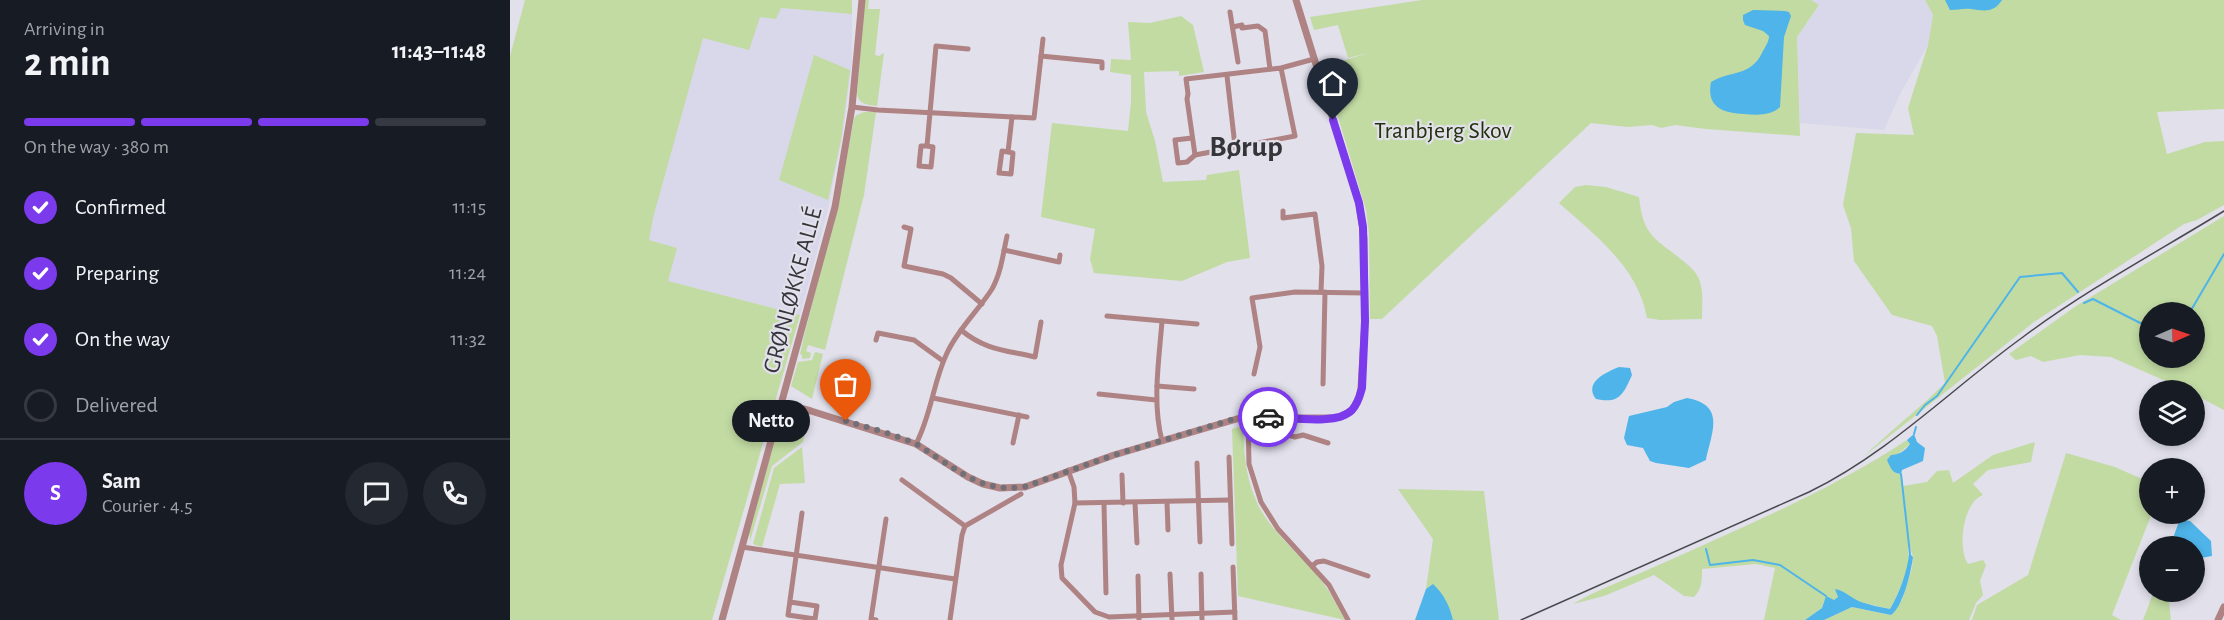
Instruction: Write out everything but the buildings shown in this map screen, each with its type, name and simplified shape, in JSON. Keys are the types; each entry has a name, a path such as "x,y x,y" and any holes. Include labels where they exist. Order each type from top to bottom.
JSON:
{"street":[{"name":"GRØNLØKKE ALLÉ","path":"722,620 835,207 852,107 862,0"},
{"path":"781,403 916,444 968,477 1000,488 1024,487 1068,470 1248,417 1333,418 1341,417 1352,410 1362,388 1365,293 1362,215 1296,0"},
{"path":"1230,12 1238,62"},
{"path":"1233,27 1258,26 1265,31 1270,69"},
{"path":"852,107 1034,118 1043,39"},
{"path":"927,146 936,46 968,49"},
{"path":"1041,56 1102,62 1102,68"},
{"path":"1195,155 1186,79 1281,68 1314,59"},
{"path":"1192,138 1175,140 1178,163 1187,162 1195,155 1295,136 1281,68"},
{"path":"1227,76 1235,146"},
{"path":"1008,152 1012,117"},
{"path":"1002,151 1008,152 1013,153 1011,174 999,173 1002,151"},
{"path":"1283,211 1283,218 1315,213 1322,266 1323,384"},
{"path":"904,228 911,229 904,266 943,274 982,304"},
{"path":"916,444 928,417 943,361 952,342 982,304 996,279 1007,236"},
{"path":"1004,250 1059,262 1060,255"},
{"path":"1254,374 1260,346 1252,297 1295,292 1365,293"},
{"path":"1107,316 1197,324"},
{"path":"1162,321 1156,415 1162,441"},
{"path":"961,330 987,347 1035,357 1041,322"},
{"path":"876,340 878,333 914,340 943,361"},
{"path":"1157,387 1194,390"},
{"path":"1099,394 1156,399"},
{"path":"933,398 1027,417"},
{"path":"1013,444 1018,415"},
{"path":"1248,417 1250,464 1261,502 1278,529 1335,593 1348,620"},
{"path":"1248,434 1278,432 1295,437 1304,435 1328,443"},
{"path":"1229,457 1232,544"},
{"path":"1197,463 1200,542"},
{"path":"1068,470 1074,487 1075,503 1061,565 1062,578 1095,612 1102,615 1139,618 1202,617 1235,612"},
{"path":"1122,475 1123,503"},
{"path":"902,480 965,526"},
{"path":"965,526 1022,494"},
{"path":"1075,503 1230,500"},
{"path":"1167,502 1168,530"},
{"path":"1135,503 1137,543"},
{"path":"1104,504 1106,593"},
{"path":"790,602 817,606 815,619 788,615 802,513"},
{"path":"876,620 871,619 886,519"},
{"path":"950,620 965,526"},
{"path":"742,547 955,579"},
{"path":"1312,566 1319,561 1324,561 1368,576"},
{"path":"1233,567 1235,620"},
{"path":"1170,574 1172,617"},
{"path":"1201,574 1202,617"},
{"path":"1138,576 1139,618"},
{"path":"2218,620 2224,608"}],"shaded area":[{"path":"583,0 749,50 759,17 781,8 852,14 852,62 843,133 827,213 800,315 668,281 649,240"},
{"path":"1811,0 1925,0 1933,15 1928,45 1901,92 1884,130 1800,123 1797,37 1819,6"}],"green space":[{"path":"525,0 852,0 852,14 781,8 776,19 760,17 749,50 703,38 653,218 649,240 677,248 668,281 800,315 712,620 510,620 510,56"},
{"path":"864,0 869,0 868,9 880,9 875,55 879,56 884,53 877,106 861,102 857,93"},
{"name":"Tranbjerg Skov","path":"1422,0 1811,0 1819,5 1797,37 1800,136 1675,125 1661,128 1652,125 1628,127 1591,123 1382,319 1370,319 1369,234 1366,210 1323,67 1368,53 1348,58 1338,25 1314,30 1310,17"},
{"path":"1925,0 2224,0 2224,109 2157,112 2167,154 2205,142 2224,141 2224,205 2197,220 2184,224 2034,322 1863,457 1945,383 1937,336 1932,326 1892,315 1854,261 1851,228 1843,205 1856,133 1914,135 1908,108 1928,45 1933,15"},
{"path":"1181,16 1193,25 1204,72 1179,76 1179,71 1144,72 1146,112 1155,141 1163,182 1206,180 1207,175 1239,170 1250,258 1227,262 1182,281 1094,273 1090,259 1095,229 1041,217 1052,123 1128,131 1131,75 1110,72 1111,59 1131,60 1128,22 1150,23"},
{"path":"814,55 850,70 841,140 828,200 779,180"},
{"path":"864,112 876,112 864,195 825,350 808,345 806,351 811,353 810,358 802,359 800,354 840,194 854,118"},
{"path":"1586,185 1606,187 1639,197 1643,220 1651,234 1691,267 1698,277 1702,292 1702,319 1647,318 1635,283 1625,268 1601,240 1559,203 1575,187"},
{"path":"2224,216 2224,410 2205,400 2205,380 2163,380 2111,357 2080,355 2043,362 2031,356 2016,360 2009,354 2076,306"},
{"path":"815,352 823,354 812,399 791,386 798,362 812,360"},
{"path":"794,410 809,415 803,442 772,466 750,541 749,533 780,419 786,411"},
{"path":"1243,425 1247,471 1261,511 1277,533 1324,584 1345,620 1238,596 1232,429"},
{"path":"1907,440 1910,444 1897,455 1895,473 1901,474 1903,486 1927,482 1937,471 1949,470 1953,483 1993,455 2035,442 2031,462 1988,470 1973,484 1983,495 1976,499 1967,516 1963,547 1968,564 1983,560 1986,565 1980,581 1983,595 1976,603 1969,620 1824,620 1852,607 1891,615 1902,600 1912,568 1913,557 1908,540 1907,568 1890,609 1860,602 1836,589 1838,597 1824,601 1822,608 1805,620 1764,620 1775,568 1756,564 1702,569 1700,588 1694,597 1684,596 1654,575 1604,596 1573,604 1815,493"},
{"path":"802,447 805,483 780,484 762,547 753,544 774,468"},
{"path":"2066,453 2115,467 2139,478 2139,524 2148,524 2143,536 2139,536 2139,546 2112,615 2121,620 1972,620 1977,605 2028,575"},
{"path":"1398,489 1484,491 1499,620 1453,620 1450,610 1433,585 1426,589 1433,539"},
{"path":"2150,602 2169,602 2171,620 2143,620"}],"water":[{"path":"1945,0 2002,0 1992,9 1950,10"},
{"path":"1753,10 1785,11 1791,16 1784,37 1780,107 1764,114 1729,112 1714,103 1710,91 1711,82 1746,70 1757,61 1762,53 1769,36 1763,31 1745,25 1743,20 1743,15"},
{"path":"1619,367 1630,368 1632,375 1623,393 1615,399 1596,399 1592,388 1594,383 1598,378"},
{"path":"1687,398 1699,402 1712,413 1713,430 1706,460 1689,468 1656,463 1650,461 1643,448 1627,445 1624,438 1629,416 1667,407"},
{"path":"1914,434 1917,442 1925,448 1923,461 1902,470 1901,474 1896,473 1887,460 1891,455 1906,449 1910,444 1907,440"},
{"path":"2178,524 2193,524 2211,541 2212,556 2205,557 2205,536 2174,536"},
{"path":"1909,553 1913,557 1908,580 1903,597 1891,615 1852,607 1824,620 1805,620 1822,608 1826,596 1834,600 1838,597 1835,589 1861,602 1890,609 1902,582"},
{"path":"1433,584 1446,601 1453,620 1415,620 1426,589"}],"waterway":[{"path":"2196,302 2224,254"},
{"path":"1917,415 1937,396 2020,277 2062,273 2078,292"},
{"path":"2084,303 2093,299 2139,322"},
{"path":"1914,434 1916,427"},
{"path":"1901,474 1910,554"},
{"path":"1706,549 1710,565 1753,560 1780,565 1826,596"}],"tram line":[{"path":"1521,620 1809,492 1838,476 1893,440 1996,357 2047,320 2097,287 2224,211"}],"way so far":[{"path":"846,421 916,444 983,484 1013,488 1024,487 1114,455 1231,420 1268,417"}],"place":[{"name":"Netto","path":"846,421"}],"district":[{"name":"Børup","path":"1246,146"}],"route":[{"path":"1268,417 1324,419 1341,417 1352,410 1362,388 1365,321 1362,215 1333,120"}]}
